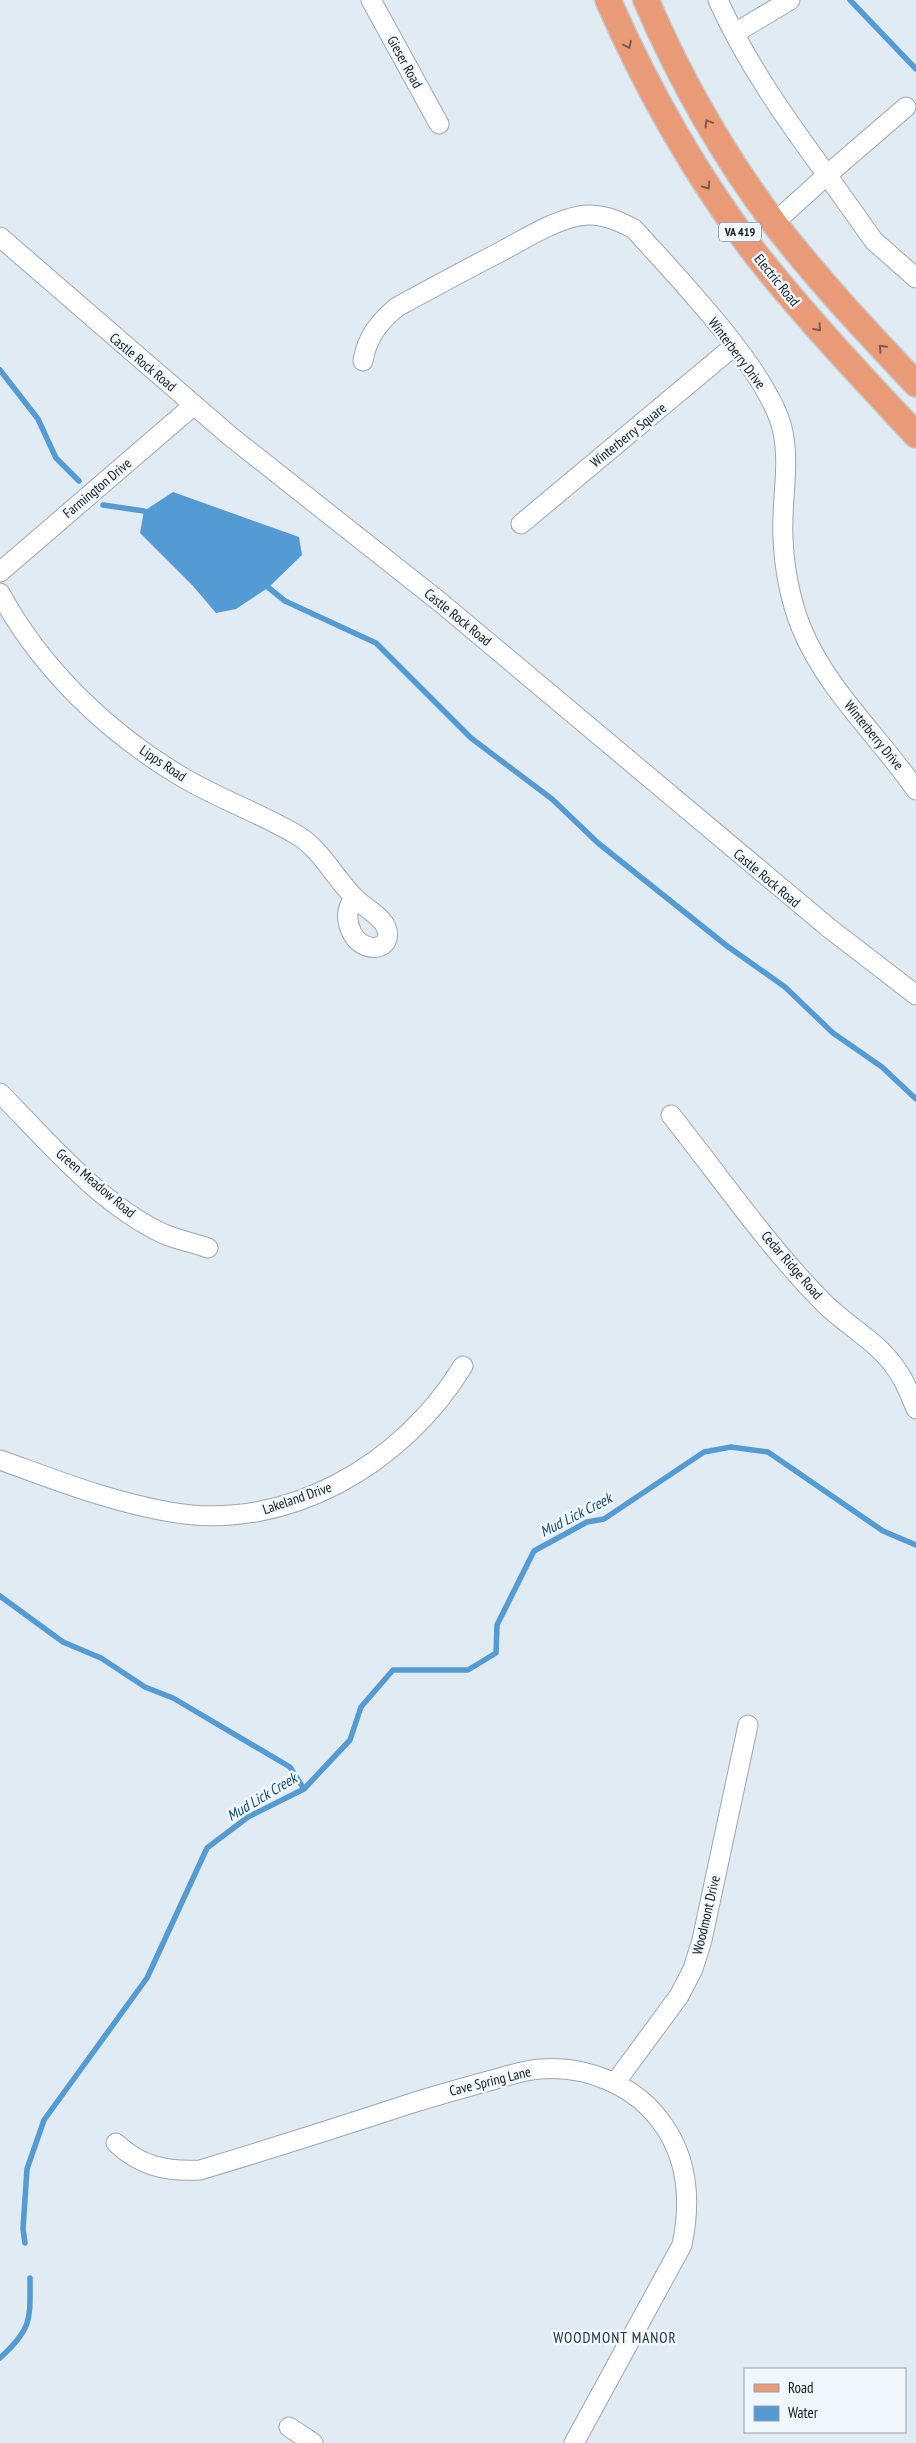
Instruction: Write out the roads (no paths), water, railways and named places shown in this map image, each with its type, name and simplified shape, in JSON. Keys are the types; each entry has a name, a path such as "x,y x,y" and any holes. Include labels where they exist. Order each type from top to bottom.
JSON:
{"main road":[{"name":"Electric Road","path":"608,0 627,43 663,114 702,178 756,255 785,291 916,435"},
{"name":"VA 419","path":"646,0 695,100 729,158 774,223 813,270 916,384"}],"street":[{"name":"Gieser Road","path":"371,0 439,124"},
{"path":"718,0 774,102 874,241 916,278"},
{"path":"735,33 790,0"},
{"path":"774,223 826,175 906,108"},
{"name":"Winterberry Drive","path":"362,361 372,334 382,319 397,307 518,242 563,221 581,216 599,216 617,220 634,229 734,346 762,384 775,407 783,431 786,456 782,538 792,595 801,626 819,663 834,685 916,790"},
{"name":"Castle Rock Road","path":"0,237 230,436 440,602 806,910 916,996"},
{"name":"Winterberry Square","path":"521,524 734,346"},
{"name":"Farmington Drive","path":"0,572 194,405"},
{"name":"Lipps Road","path":"0,593 14,618 50,668 99,715 147,755 182,778 300,836 333,870 354,898"},
{"name":"Green Meadow Road","path":"0,1093 60,1154 108,1198 138,1220 165,1234 208,1248"},
{"name":"Cedar Ridge Road","path":"671,1115 774,1246 826,1304 891,1361 905,1382 916,1409"},
{"name":"Lakeland Drive","path":"0,1460 81,1490 171,1513 216,1516 275,1508 312,1496 366,1469 406,1435 433,1408 463,1366"},
{"name":"Woodmont Drive","path":"616,2083 679,1996 693,1969 702,1940 748,1725"},
{"name":"Cave Spring Lane","path":"116,2143 143,2163 162,2169 179,2171 200,2170 449,2092 520,2072 540,2069 567,2070 594,2075 616,2083 643,2102 657,2116 678,2150 684,2169 688,2194 687,2220 682,2245 574,2443"},
{"path":"289,2427 313,2443"}],"water":[{"path":"173,492 299,537 302,555 269,587 236,609 216,613 193,586 140,533 144,511"}],"waterway":[{"path":"850,0 916,69"},
{"path":"0,370 38,419 56,458 79,481"},
{"path":"103,505 144,511 149,514"},
{"path":"264,584 285,601 376,643 471,738 552,799 598,843 727,946 785,987 833,1033 882,1067 916,1099"},
{"name":"Mud Lick Creek","path":"25,2243 23,2229 27,2169 44,2120 147,1978 207,1848 248,1817 304,1789 350,1740 361,1707 393,1670 468,1670 496,1653 497,1625 534,1551 587,1522 604,1519 704,1452 731,1447 768,1452 883,1531 916,1545"},
{"path":"0,1596 63,1642 101,1658 145,1687 173,1698 290,1767 304,1789"},
{"name":"Mud Lick Creek","path":"0,2358 19,2339 24,2330 29,2313 30,2278"}],"district":[{"name":"WOODMONT MANOR","path":"615,2338"}]}
